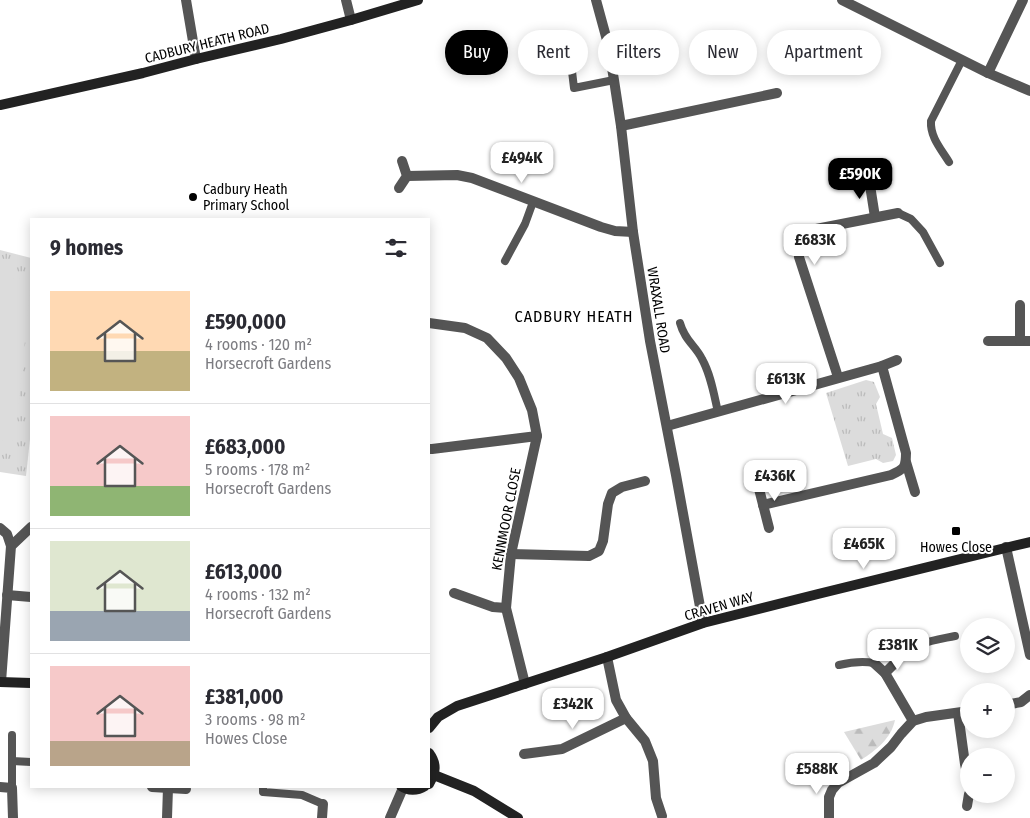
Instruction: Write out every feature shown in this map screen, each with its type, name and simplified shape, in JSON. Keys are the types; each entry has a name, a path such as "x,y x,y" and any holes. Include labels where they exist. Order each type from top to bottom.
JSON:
{"street":[{"path":"186,0 196,59"},
{"path":"346,0 351,20"},
{"name":"CADBURY HEATH ROAD","path":"0,105 143,73 281,39 418,0"},
{"name":"WRAXALL ROAD","path":"596,0 608,44 614,80 633,232 650,341 703,623"},
{"path":"842,0 988,73 1030,91"},
{"path":"988,73 1023,0"},
{"path":"621,126 777,93"},
{"path":"402,161 407,176"},
{"path":"407,176 457,175 472,178 615,231 633,232"},
{"path":"399,188 407,176"},
{"path":"869,179 875,217"},
{"path":"838,377 799,257 798,245 801,239 811,230 898,213"},
{"path":"988,341 1025,341 1020,305"},
{"name":"KENNMOOR CLOSE","path":"430,323 465,328 487,338 506,358 519,378 532,410 537,436 511,554 506,608 525,684"},
{"path":"667,426 882,366 897,360"},
{"path":"882,366 915,492"},
{"path":"430,449 537,436"},
{"path":"763,505 891,475 902,470 906,462"},
{"path":"757,481 769,528"},
{"path":"511,554 589,556 599,551 612,493 622,487 645,482"},
{"path":"0,528 7,534 11,546 0,682 30,683"},
{"path":"11,546 30,528"},
{"name":"CRAVEN WAY","path":"430,727 438,717 457,706 607,657 703,623 1030,542"},
{"path":"1006,547 1030,655"},
{"path":"454,594 494,607 506,608"},
{"path":"8,595 30,597"},
{"path":"607,657 616,700 626,718 645,741 653,761 656,798 662,816"},
{"path":"885,673 898,660"},
{"path":"874,663 885,673 914,721"},
{"path":"1015,703 1021,702 1030,695"},
{"path":"829,818 829,798 832,790 838,784 874,763 914,721 926,717 958,712 963,748"},
{"path":"524,754 562,749 626,718"},
{"path":"430,755 435,763 431,779 474,791 518,818"},
{"path":"0,787 12,788 13,818"},
{"path":"167,818 168,788 186,788"},
{"path":"390,818 402,788"},
{"path":"406,788 415,790 420,788"},
{"path":"322,818 323,804"}],"lane":[{"path":"949,162 932,135 930,128 931,121 962,60"},
{"path":"572,75 574,88 614,80"},
{"path":"505,261 525,224 533,202"},
{"path":"898,213 911,219 923,232 940,263"},
{"path":"680,323 686,339 702,359 711,382 718,412"},
{"path":"898,660 915,646 956,636"},
{"path":"839,665 862,661 874,663"},
{"path":"12,735 12,788"},
{"path":"12,761 30,762"},
{"path":"263,788 263,792 302,795 323,804"}],"green space":[{"path":"0,250 30,258 30,439 26,476 0,472"},
{"path":"0,277 30,280 30,290 15,441 0,440"},
{"path":"866,380 874,382 880,397 876,404 883,434 892,438 896,455 893,461 883,463 876,459 848,466 826,393"},
{"path":"895,720 886,738 877,748 861,760 844,732"}],"place":[{"name":"Cadbury Heath Primary School","path":"193,197"},
{"name":"Howes Close","path":"956,531"}],"district":[{"name":"CADBURY HEATH","path":"574,316"}]}
